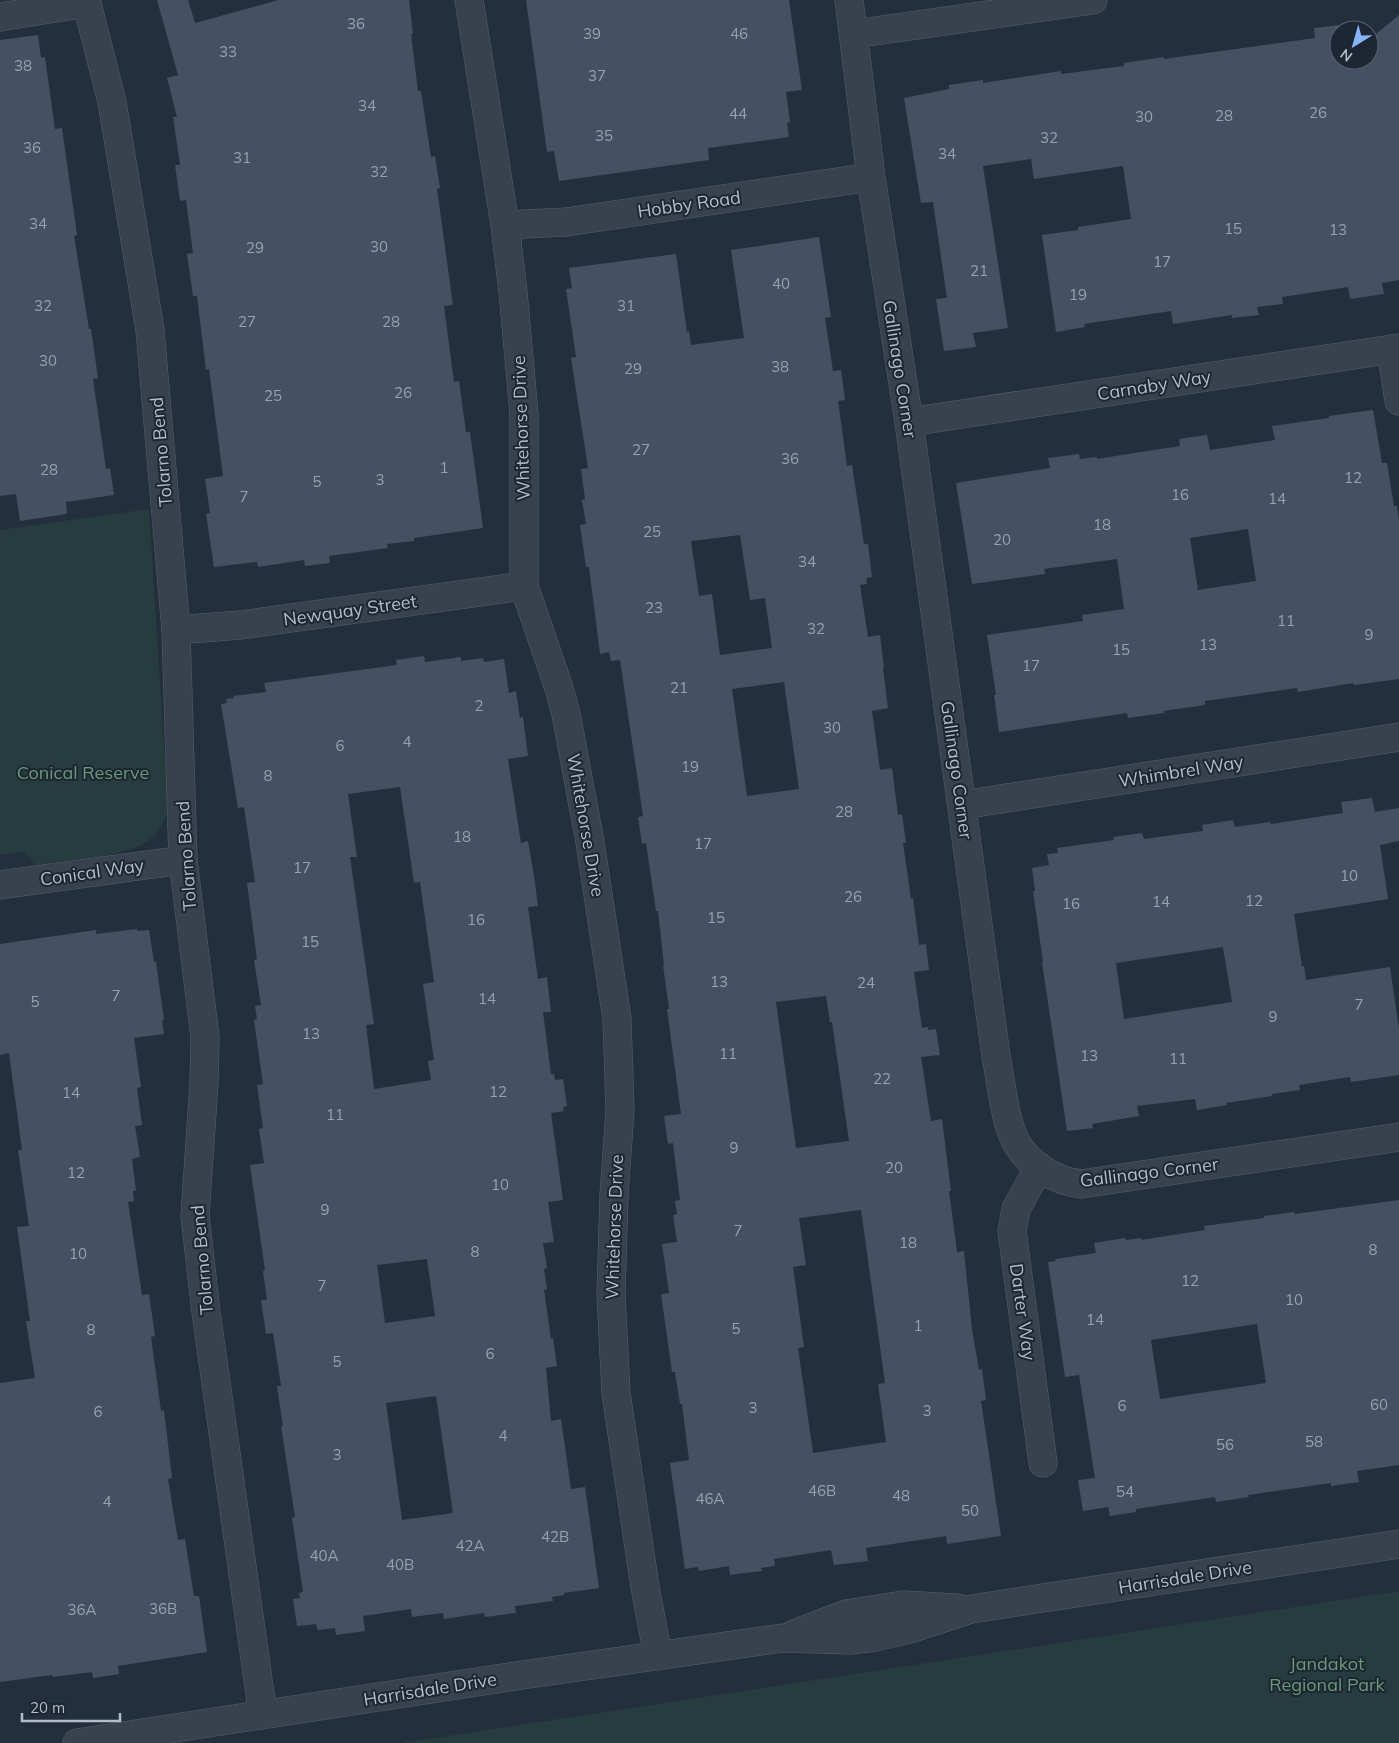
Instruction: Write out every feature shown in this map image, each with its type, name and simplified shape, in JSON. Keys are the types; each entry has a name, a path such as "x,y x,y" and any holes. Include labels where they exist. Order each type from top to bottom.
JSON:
{"street":[{"name":"Whitehorse Drive","path":"469,0 506,226 524,414 524,586 566,714 590,842 617,1019 620,1110 614,1195 611,1294 616,1393 645,1587 658,1656"},
{"name":"Gallinago Corner","path":"849,0 871,177 908,422 996,1056 1010,1127 1016,1141 1040,1167 1063,1180 1081,1184 1399,1137"},
{"path":"854,34 1093,0"},
{"path":"0,17 86,2"},
{"name":"Tolarno Bend","path":"86,2 112,102 150,330 176,630 183,860 205,1037 204,1083 195,1216 206,1312 263,1715"},
{"name":"Hobby Road","path":"506,226 566,222 871,177"},
{"path":"1395,349 1399,401"},
{"name":"Carnaby Way","path":"908,422 1395,349"},
{"name":"Newquay Street","path":"176,630 241,625 524,586"},
{"name":"Whimbrel Way","path":"962,805 1399,737"},
{"name":"Conical Way","path":"0,885 183,860"},
{"name":"Darter Way","path":"1040,1167 1016,1209 1012,1231 1043,1463"},
{"name":"Harrisdale Drive","path":"77,1743 783,1638 850,1640 876,1637 910,1629 971,1609 1399,1544"}],"green space":[{"name":"Conical Reserve","path":"149,509 168,810 164,821 158,831 146,842 118,853 35,865 24,851 0,855 0,530"},
{"name":"Jandakot Regional Park","path":"1399,1591 1399,1743 402,1743"}],"building":[{"path":"157,0 188,0 195,23 279,0 409,0 418,91 421,91 431,157 435,156 440,188 437,189 453,305 444,306 454,382 459,381 466,432 470,432 483,528 414,538 414,541 387,544 388,548 329,556 330,563 305,566 304,560 258,567 257,562 214,567 206,514 210,513 205,479 223,476 209,369 206,370 197,296 193,296 187,254 193,253 186,200 180,201 175,165 180,165 173,117 177,117 167,78 178,75"},
{"path":"526,0 789,0 802,90 786,92 790,122 787,123 789,137 708,148 709,160 559,181 554,151 547,152"},
{"path":"1399,15 1399,280 1382,283 1384,294 1350,299 1348,287 1282,297 1283,304 1257,307 1259,315 1232,318 1232,315 1173,324 1171,311 1084,324 1085,327 1056,332 1042,235 1078,230 1078,227 1131,219 1123,166 1034,179 1031,159 983,166 1008,328 973,333 976,347 944,351 936,299 947,298 933,202 921,203 904,98 949,89 949,85 983,80 983,83 1061,71 1061,74 1124,66 1124,63 1164,57 1164,59 1315,38 1314,28 1329,26 1329,70 1379,70 1379,32"},
{"path":"38,35 41,58 45,57 55,129 62,128 77,235 74,236 98,378 93,379 106,469 110,468 114,495 66,502 67,514 20,521 16,494 0,496 0,40"},
{"path":"819,237 831,317 825,318 833,371 841,370 845,400 838,401 847,466 852,465 864,544 868,544 872,577 866,578 867,584 860,585 868,637 880,635 884,668 888,708 872,711 880,770 892,768 898,815 902,814 906,843 903,843 919,945 926,944 929,970 914,972 922,1028 928,1027 928,1030 936,1029 940,1055 921,1057 931,1121 942,1119 957,1252 964,1251 972,1329 979,1370 982,1369 986,1400 981,1401 1001,1536 947,1544 946,1536 866,1548 868,1561 834,1565 831,1550 774,1559 775,1566 761,1568 762,1571 730,1575 729,1566 699,1571 698,1567 685,1569 670,1463 689,1460 682,1404 680,1404 675,1372 672,1372 661,1294 669,1293 662,1244 677,1242 673,1215 677,1214 675,1201 680,1200 673,1143 668,1144 664,1116 681,1114 667,1009 669,1009 658,911 656,911 646,843 642,844 638,817 643,816 620,660 611,661 609,652 600,654 589,567 586,567 580,525 586,524 582,500 585,499 581,469 588,468 571,358 576,357 566,289 572,288 569,268 676,254 687,332 689,331 691,345 744,338 731,250","holes":["740,535 750,600 765,598 772,648 720,655 712,594 699,596 691,541","784,682 799,789 747,796 732,689","826,996 830,1022 832,1022 849,1141 796,1148 776,1002","861,1210 885,1383 878,1384 886,1442 813,1453 798,1348 804,1347 793,1267 806,1265 799,1218"]},
{"path":"1373,410 1382,463 1387,463 1394,506 1397,506 1399,521 1399,679 1354,685 1353,683 1298,692 1297,688 1205,701 1205,705 1163,711 1164,713 1128,718 1127,713 999,732 994,695 996,695 987,635 1083,621 1082,615 1124,609 1117,559 1044,569 1045,574 972,584 956,483 1050,468 1048,458 1079,454 1080,459 1097,457 1097,459 1180,446 1179,439 1207,435 1210,450 1275,440 1272,426 1329,418 1329,416","holes":["1248,529 1256,581 1198,590 1190,538"]},
{"path":"424,656 425,662 461,657 461,661 483,658 484,662 504,659 509,693 516,691 520,718 523,717 528,756 508,759 521,843 528,841 534,876 538,906 528,907 538,979 547,977 551,1012 543,1012 551,1074 554,1074 555,1080 563,1079 567,1106 563,1107 564,1111 551,1113 563,1200 548,1202 554,1242 543,1243 547,1268 544,1269 547,1289 544,1290 557,1366 546,1368 551,1421 561,1419 571,1489 585,1487 599,1588 564,1593 564,1595 552,1597 553,1601 515,1606 516,1613 485,1617 484,1613 444,1619 443,1613 412,1617 411,1609 363,1616 365,1631 336,1635 335,1628 318,1630 316,1624 297,1626 293,1599 300,1598 299,1593 303,1592 292,1518 295,1517 281,1426 283,1426 277,1386 281,1386 273,1333 266,1334 261,1300 267,1300 263,1271 265,1270 250,1165 264,1163 259,1129 263,1128 257,1085 263,1084 254,1020 257,1019 255,1006 261,1005 254,960 257,959 247,883 255,882 244,807 238,808 221,704 227,703 226,699 234,698 233,696 266,692 264,683 397,665 396,660","holes":["400,787 414,883 420,882 434,982 423,984 434,1060 428,1061 431,1080 374,1089 366,1025 374,1024 350,857 357,857 348,794","427,1259 435,1316 385,1323 377,1265","436,1396 453,1513 402,1520 386,1403"]},
{"path":"1372,798 1375,812 1399,808 1399,841 1380,845 1388,899 1294,914 1302,966 1304,966 1306,980 1390,967 1399,1029 1399,1075 1351,1082 1350,1077 1299,1085 1300,1090 1197,1110 1195,1099 1137,1106 1139,1116 1092,1124 1093,1128 1067,1131 1042,962 1032,868 1049,865 1047,854 1058,853 1057,848 1114,840 1113,837 1142,833 1144,839 1203,831 1202,825 1233,820 1235,827 1270,822 1271,824 1343,813 1341,802","holes":["1223,947 1232,1002 1124,1019 1116,963"]},
{"path":"137,929 137,931 149,930 154,962 156,962 164,1020 162,1021 164,1034 134,1038 141,1087 137,1088 142,1125 135,1126 140,1157 132,1159 136,1191 133,1191 134,1201 128,1202 142,1295 149,1294 155,1336 151,1337 161,1411 164,1410 172,1478 168,1479 178,1540 185,1539 194,1596 199,1596 207,1652 118,1666 119,1674 93,1678 92,1672 0,1682 0,1383 35,1378 26,1321 30,1321 17,1227 29,1226 18,1150 22,1150 9,1053 0,1055 0,944 96,930 96,934"},
{"path":"1399,1200 1399,1465 1357,1471 1359,1482 1331,1486 1331,1483 1248,1495 1249,1497 1216,1502 1215,1497 1136,1509 1136,1512 1110,1516 1108,1507 1083,1511 1078,1480 1095,1478 1079,1375 1065,1377 1048,1262 1056,1261 1055,1259 1096,1253 1094,1243 1125,1238 1126,1240 1141,1238 1141,1240 1205,1230 1204,1226 1294,1212 1295,1214","holes":["1257,1324 1266,1383 1160,1399 1151,1340"]}]}
